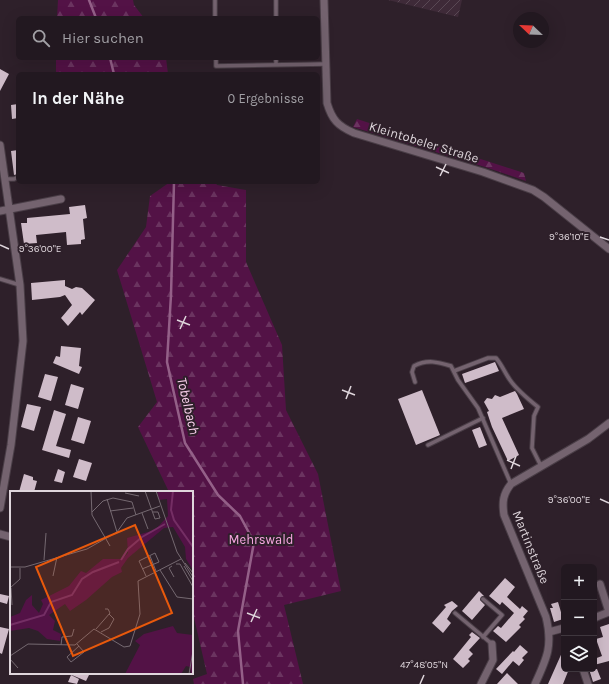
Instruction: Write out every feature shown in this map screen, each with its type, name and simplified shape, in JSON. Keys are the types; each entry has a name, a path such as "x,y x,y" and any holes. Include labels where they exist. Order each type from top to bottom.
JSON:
{"street":[{"name":"Kleintobeler Straße","path":"324,0 327,103 333,119 345,130 483,172 533,190 544,197 609,249"},
{"path":"0,146 20,284 23,341 11,444 0,508"},
{"path":"0,211 61,199"},
{"path":"511,484 588,439 609,423"},
{"name":"Martinstraße","path":"511,484 503,499 504,515 546,617 549,632 549,649 545,664 535,684"},
{"path":"0,534 10,537"},
{"path":"597,617 609,612 600,584"},
{"path":"549,632 561,629"},
{"path":"481,684 493,660 492,644"},
{"path":"584,672 588,684"}],"lane":[{"path":"215,0 215,16"},
{"path":"276,0 276,16"},
{"path":"216,60 216,66 326,64"},
{"path":"276,60 276,65"},
{"path":"5,180 16,178"},
{"path":"0,280 20,284"},
{"path":"454,371 488,358 496,358 502,364 510,380 538,407 534,416 532,448 542,467"},
{"path":"415,382 412,372 414,366 422,362 440,362 451,366 458,380 478,408 511,484"},
{"path":"428,444 482,418"},
{"path":"483,599 502,615 483,637"},
{"path":"455,613 492,644"}],"shaded area":[{"path":"388,0 462,0 458,17"}],"green space":[{"path":"58,0 133,0 134,5 142,16 57,16"},
{"path":"56,60 166,60 168,72 56,72"},
{"path":"357,119 524,173 526,181 353,127"},
{"name":"Mehrswald","path":"167,184 216,184 246,190 246,262 282,345 286,410 318,474 341,591 284,605 303,684 194,684 193,679 207,674 193,613 193,491 169,491 138,427 157,402 117,270 146,227 150,196"}],"building":[{"path":"0,69 9,74 0,91"},
{"path":"16,104 16,118 12,119 11,105"},
{"path":"16,150 16,174 14,175 11,151"},
{"path":"85,205 87,218 83,219 85,239 81,240 81,244 67,245 66,232 36,235 37,243 24,244 21,223 27,223 27,218 70,214 69,207"},
{"path":"65,280 65,286 72,289 76,287 82,288 95,300 82,315 80,312 68,326 61,318 72,305 65,295 60,297 32,300 31,283"},
{"path":"61,346 81,348 79,366 82,367 79,374 53,363 56,356 60,357"},
{"path":"495,362 499,371 465,383 462,374"},
{"path":"45,374 58,377 51,401 38,397"},
{"path":"71,384 84,388 78,409 65,405"},
{"path":"422,390 440,435 416,445 398,399"},
{"path":"515,391 524,409 502,418 519,455 508,461 492,427 487,412 489,411 484,402 487,398 492,399 495,395 500,397"},
{"path":"27,404 41,407 34,431 21,427"},
{"path":"54,410 66,414 56,446 71,450 69,458 42,450"},
{"path":"78,417 91,421 84,444 71,440"},
{"path":"480,427 487,445 479,448 472,430"},
{"path":"79,459 92,463 86,481 73,477"},
{"path":"58,469 65,472 62,483 54,481"},
{"path":"24,474 33,477 33,480 37,481 34,491 19,491"},
{"path":"505,578 515,587 507,597 520,609 522,606 528,611 523,617 525,619 519,625 521,627 506,642 493,631 498,626 501,628 514,613 502,602 500,605 489,596"},
{"path":"479,591 484,596 481,597 480,600 485,605 472,620 462,611"},
{"path":"0,594 9,596 7,604 0,602"},
{"path":"452,601 458,606 452,611 447,619 451,623 443,633 432,623 446,607 444,605"},
{"path":"558,602 561,612 561,620 554,622 550,608 553,608 551,604"},
{"path":"609,624 609,661 597,664 597,658 602,656 597,642 597,639 603,637 600,627"},
{"path":"0,627 9,629 2,654 0,653"},
{"path":"472,632 480,638 469,650 473,654 468,659 470,661 463,668 453,659 471,637 469,635"},
{"path":"520,645 528,652 522,658 524,660 519,666 513,661 502,674 496,669"},
{"path":"561,655 561,672 568,672 563,684 548,684"},
{"path":"597,669 601,679 593,682 590,672 597,672"},
{"path":"507,673 518,684 497,684"},
{"path":"69,674 90,674 86,681"},
{"path":"71,675 79,679 77,684 68,682"}],"waterway":[{"name":"Tobelbach","path":"89,0 95,16"},
{"name":"Tobelbach","path":"110,60 114,72"},
{"name":"Tobelbach","path":"174,184 171,295 167,362 185,443 218,495 240,516 254,542 238,631 243,684"}]}
